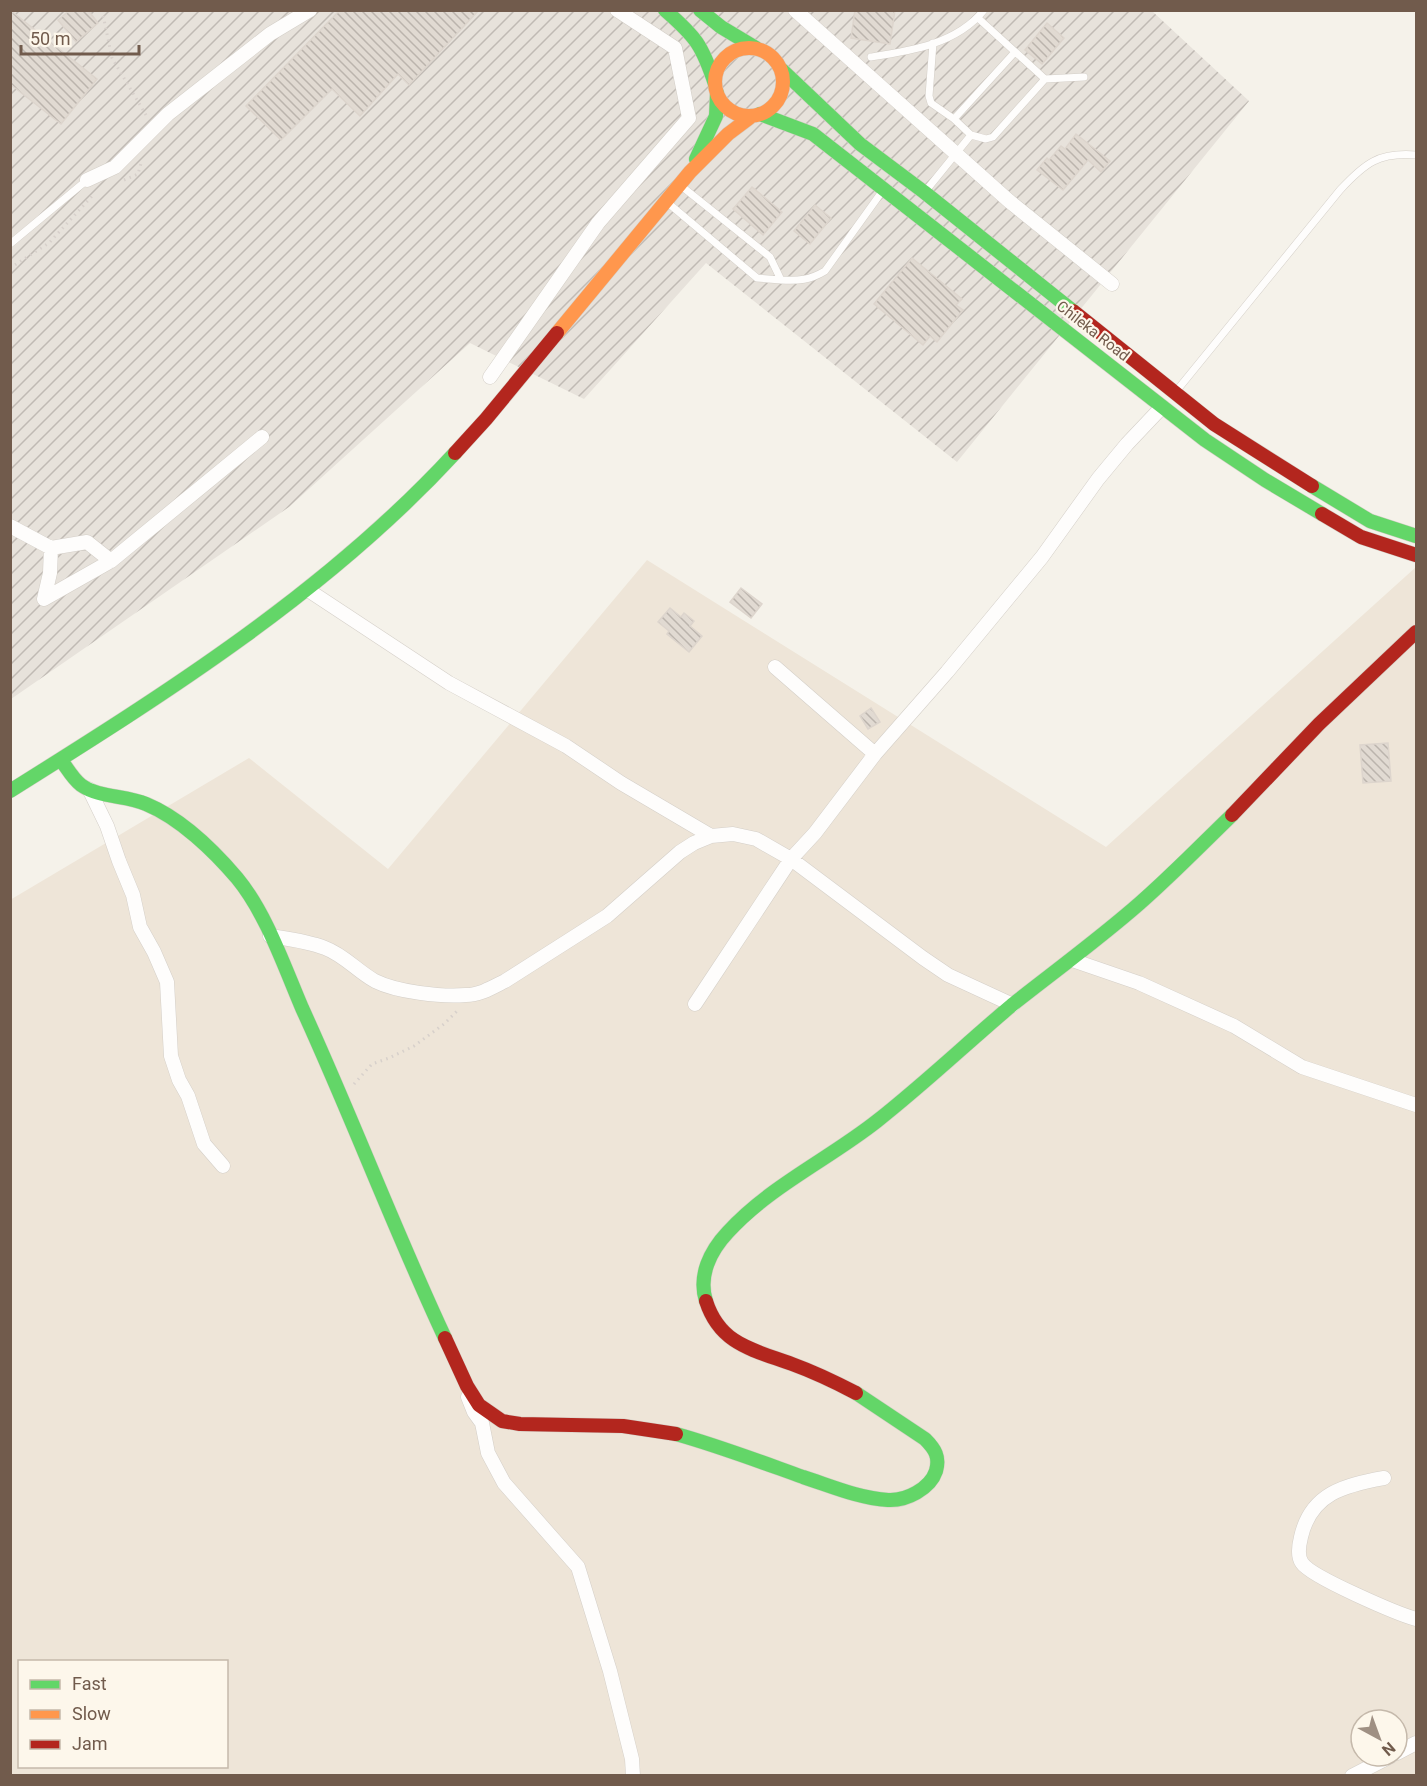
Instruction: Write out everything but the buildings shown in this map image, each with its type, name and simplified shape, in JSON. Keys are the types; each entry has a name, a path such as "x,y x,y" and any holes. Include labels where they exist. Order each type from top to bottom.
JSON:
{"main road":[{"name":"Chileka Road","path":"665,10 692,34 705,54 716,89 727,108 743,116 756,115 813,134 1205,440 1361,537 1416,555"},
{"name":"Chileka Road","path":"700,10 721,27 772,56 782,70 860,144 924,192 1214,424 1370,521 1416,536"},
{"path":"690,172 716,116 716,76 723,60 738,49 756,48"},
{"path":"10,791 152,702 308,590 369,539 430,480 462,445 561,330 690,172 728,134 756,115 769,110 780,97 783,88 782,70"},
{"path":"61,760 80,784 89,789 147,804 185,829 216,854 239,881 270,936 343,1097 414,1271 467,1386 479,1405 502,1421 520,1424 623,1426 674,1433 853,1494 890,1500 906,1498 923,1488 934,1477 939,1461 934,1448 925,1439 866,1398 823,1377 753,1352 729,1338 711,1317 703,1292 705,1264 727,1232 749,1213 872,1125 927,1081 1013,1005 1072,960 1141,902 1192,855 1319,724 1416,632"}],"street":[{"path":"87,180 115,167 168,114 270,33 310,10"},
{"path":"490,377 598,223 689,118 675,48 617,10"},
{"path":"795,10 1010,201 1112,284"},
{"path":"695,1004 792,859 875,754 947,672 1042,557 1105,470 1162,406"},
{"path":"51,548 50,573 44,599 111,561 262,437"},
{"path":"10,526 51,548 87,542 111,561"},
{"path":"308,590 449,683 557,740 621,783 711,836"},
{"path":"775,667 875,754"},
{"path":"89,789 107,826 133,895 140,927 167,982 171,1056 178,1080 188,1096 204,1144 223,1166"},
{"path":"270,936 304,941 326,948 374,980 388,986 408,991 467,995 487,990 504,981 581,933 629,898 680,852 694,843 711,836 733,834 756,839 792,859 948,975 1013,1005"},
{"path":"1072,960 1138,983 1234,1026 1302,1067 1416,1105"},
{"path":"467,1386 469,1402 482,1423 488,1453 504,1483 578,1567 610,1671 633,1771 645,1776"},
{"path":"1384,1478 1353,1483 1320,1501 1306,1520 1299,1545 1300,1557 1302,1564 1324,1578 1400,1614 1416,1619"},
{"path":"1352,1776 1368,1768"}],"lane":[{"path":"871,57 907,52 955,35 978,18 984,10"},
{"path":"978,18 1045,79 1084,77"},
{"path":"933,43 928,96 931,103 954,119 971,135 986,139 993,137 1045,79"},
{"path":"954,119 1015,52"},
{"path":"924,192 971,135"},
{"path":"1176,392 1359,169 1379,158 1399,154 1416,155"},
{"path":"10,243 87,180"},
{"path":"680,185 770,257 781,280"},
{"path":"665,201 757,278 799,281 813,278 825,271 885,189"}],"path":[{"path":"102,10 112,58 153,129 138,174 117,183"},
{"path":"10,268 49,243 95,192"},
{"path":"343,1097 372,1064 407,1049 434,1031 455,1014 467,995"}],"shaded area":[{"path":"11,11 1152,11 1249,101 957,462 706,263 584,399 470,343 289,507 11,699"},
{"path":"647,560 1106,847 1416,567 1416,1775 11,1775 10,900 249,758 388,869"}],"traffic: fast":[{"path":"665,10 697,42 715,84"},
{"path":"700,10 721,27 756,48"},
{"path":"782,70 860,144 1073,311"},
{"path":"696,159 716,116 717,93"},
{"path":"760,114 813,134 1205,440 1322,514"},
{"path":"10,791 128,716 244,637 354,550 406,503 455,453"},
{"path":"1312,486 1370,521 1416,536"},
{"path":"61,760 75,780 88,789 146,804 184,826 228,868 257,907 274,940 445,1338"},
{"path":"706,1301 704,1282 707,1264 722,1239 744,1216 781,1187 859,1135 894,1107 1012,1005 1140,903 1232,815"},
{"path":"676,1434 866,1497 895,1500 916,1493 928,1483 936,1471 937,1457 934,1450 925,1439 856,1393"}],"traffic: slow":[{"path":"756,48 768,54 777,63 783,75 783,82 781,95 773,106 756,116 742,116 725,106 717,95 715,75 725,58 736,50 756,48"},
{"path":"557,333 690,172 728,134 752,116"}],"traffic: jam":[{"path":"1073,311 1214,424 1312,486"},
{"path":"455,453 557,333"},
{"path":"1322,514 1361,537 1416,555"},
{"path":"1232,815 1319,724 1416,632"},
{"path":"706,1301 712,1316 720,1327 740,1344 808,1370 856,1393"},
{"path":"445,1338 467,1386 479,1405 502,1421 520,1424 623,1426 676,1434"}]}
